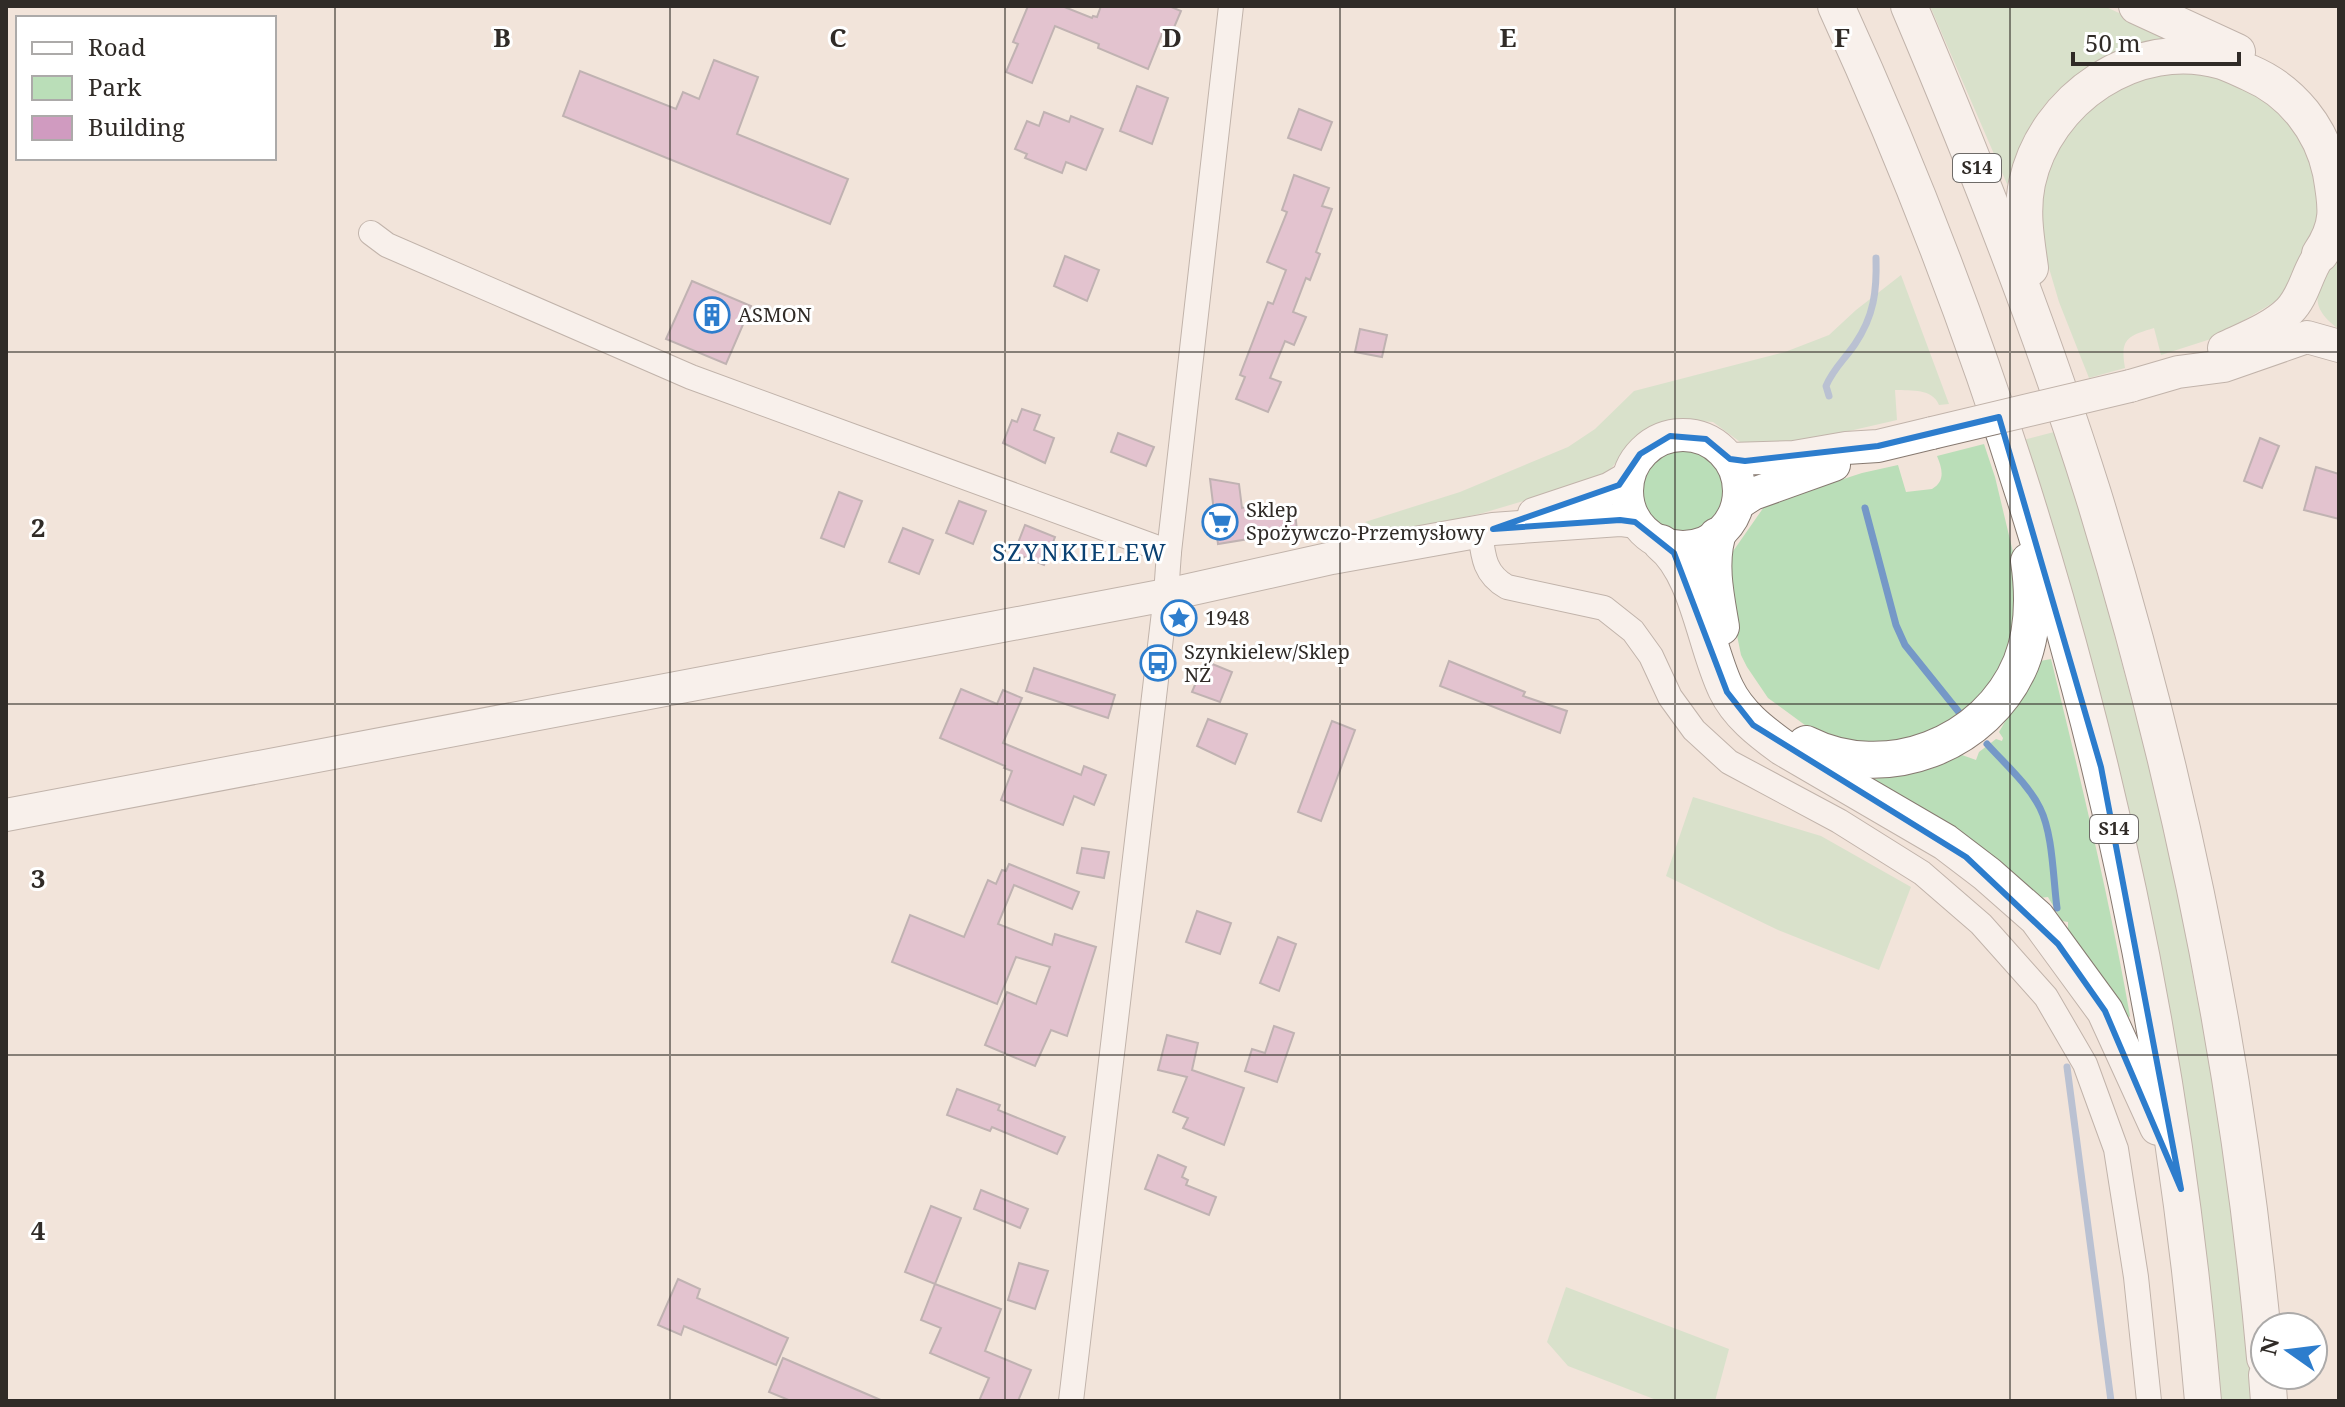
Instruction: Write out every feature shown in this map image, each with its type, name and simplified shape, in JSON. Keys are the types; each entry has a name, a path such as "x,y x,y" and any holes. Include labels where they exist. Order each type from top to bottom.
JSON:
{"highway":[{"name":"S14","path":"1836,6 1936,243 2019,476 2101,767 2152,1013 2181,1189 2203,1401"},
{"name":"S14","path":"1909,6 1958,119 2039,333 2092,493 2165,759 2220,1025 2251,1230 2260,1311"},
{"path":"2137,6 2274,70 2307,95 2339,140"},
{"path":"2039,333 2023,209 2033,164 2041,142 2067,105 2110,74 2131,66 2174,56 2222,61 2261,78 2303,112 2321,143 2334,191 2334,230 2321,258"},
{"path":"1717,536 1713,551 1714,581 1722,635 1731,667 1760,712 1781,731 1814,748 1843,758 1873,761 1897,759 1945,744 1968,729 2007,689 2020,663 2029,637 2032,580 2019,476"},
{"path":"1648,532 1674,553 1682,567 1727,692 1753,725 1782,747 1956,849 2037,918 2051,935 2105,1011 2162,1135 2181,1189"}],"main road":[{"path":"2321,258 2305,309 2320,335 2336,345"},
{"path":"2178,372 2288,312 2321,258"},
{"path":"1730,459 1794,457 1878,446 2178,372 2224,366 2307,337 2336,345"},
{"path":"6,815 1166,595 1332,558 1487,530 1611,520 1648,532 1678,547 1692,547 1705,544 1717,536 1733,517 1739,503 1738,481 1730,459 1706,439 1688,434 1653,442 1640,454 1628,478 1628,506 1648,532"},
{"path":"1739,503 1753,494 1851,459 1878,446"},
{"path":"1487,530 1609,489 1628,478"}],"street":[{"path":"1071,1401 1166,595 1231,6"},
{"path":"371,233 387,245 691,377 1169,552"},
{"path":"1487,530 1484,560 1494,580 1507,587 1604,608 1633,631 1651,656 1670,697 1694,730 1729,762 1839,821 1922,873 1981,924 2046,997 2085,1064 2116,1149 2136,1277 2149,1401"}],"highlighted area":[{"path":"1999,417 2101,767 2181,1189 2105,1011 2058,944 1966,857 1753,725 1727,692 1674,553 1635,522 1620,520 1493,529 1619,485 1640,454 1670,436 1706,439 1730,459 1745,461 1878,446"}],"green space":[{"path":"1930,6 2104,6 2162,33 2168,39 2100,61 2061,87 2028,130 2011,181 2007,184"},
{"path":"2186,72 2232,80 2258,93 2300,130 2329,203 2283,297 2214,338 2161,355 2154,328 2137,334 2125,345 2125,368 2089,378 2059,302 2041,241 2041,199 2051,162 2072,124 2119,86 2161,74"},
{"path":"2339,256 2339,329 2321,311 2318,293"},
{"path":"1901,275 1949,404 1939,405 1932,396 1921,392 1895,390 1897,420 1810,440 1747,447 1713,422 1688,420 1658,424 1636,438 1604,477 1483,513 1387,535 1365,522 1460,492 1568,447 1595,429 1634,391 1785,352 1829,335"},
{"path":"2054,432 2093,547 2091,551 2116,630 2114,634 2156,799 2160,802 2193,959 2191,965 2221,1125 2243,1291 2240,1296 2244,1301 2249,1391 2253,1401 2219,1401 2023,440"},
{"path":"1984,444 2018,573 2013,651 1978,703 1916,742 1846,744 1809,728 1768,698 1741,655 1729,596 1729,557 1766,504 1862,473 1898,465 1906,492 1932,489 1941,478 1937,456"},
{"path":"1682,448 1698,451 1712,460 1721,474 1724,490 1721,506 1712,520 1698,529 1682,532 1666,529 1652,520 1643,506 1640,490 1643,474 1652,460 1666,451"},
{"path":"2051,659 2113,926 2130,1016 2125,1021 2068,934 2068,922 2062,921 2048,897 2039,898 1874,783 1874,779 1933,768 1962,755 1976,760 1979,752 1996,739 2002,741 1999,732 2040,661"},
{"path":"1693,797 1821,836 1911,887 1879,970 1778,930 1666,876"},
{"path":"1566,1287 1729,1349 1715,1401 1659,1401 1568,1366 1547,1342"}],"building":[{"path":"1028,6 1062,6 1092,18 1097,17 1101,6 1169,6 1181,11 1170,37 1162,34 1148,69 1055,26 1032,83 1006,72 1018,44 1013,42"},
{"path":"714,60 758,77 737,134 848,179 830,224 563,116 580,71 676,109 683,92 699,99"},
{"path":"1137,86 1168,98 1152,144 1120,131"},
{"path":"1299,109 1332,122 1321,150 1288,138"},
{"path":"1044,112 1069,122 1071,116 1103,129 1086,170 1066,162 1062,173 1025,158 1027,154 1015,149 1027,121 1039,126"},
{"path":"1294,175 1329,188 1322,206 1332,209 1316,252 1320,254 1310,280 1306,278 1293,312 1306,317 1294,345 1285,341 1270,378 1281,382 1268,412 1236,399 1245,377 1240,375 1268,302 1273,304 1286,270 1267,262 1287,212 1282,210"},
{"path":"1065,256 1099,270 1087,301 1054,286"},
{"name":"ASMON","path":"692,281 751,306 726,364 666,339"},
{"path":"1360,329 1387,335 1382,357 1355,352"},
{"path":"1022,409 1040,415 1034,430 1054,438 1045,463 1003,443 1012,420 1017,422"},
{"path":"1118,433 1154,447 1146,466 1111,452"},
{"path":"2260,438 2279,446 2262,488 2244,481"},
{"path":"2316,467 2339,474 2339,519 2304,510"},
{"path":"1210,479 1239,484 1242,508 1273,504 1295,511 1297,531 1218,544"},
{"path":"839,492 862,501 844,547 821,538"},
{"path":"959,501 986,511 973,544 946,533"},
{"path":"1025,525 1055,537 1044,565 1014,553"},
{"path":"903,528 933,540 919,574 889,562"},
{"path":"1205,661 1232,672 1220,702 1192,692"},
{"path":"1449,661 1525,692 1523,696 1567,711 1560,733 1440,686"},
{"path":"1034,668 1115,695 1108,718 1026,691"},
{"path":"961,689 997,704 1003,690 1022,698 1003,743 1081,775 1084,766 1106,775 1094,805 1074,796 1063,825 1001,800 1012,771 940,738"},
{"path":"1208,719 1247,734 1235,764 1197,746"},
{"path":"1332,721 1355,730 1321,821 1298,812"},
{"path":"1082,848 1109,852 1104,878 1077,873"},
{"path":"1009,864 1079,892 1072,909 1014,885 998,924 1052,945 1055,934 1096,947 1067,1036 1051,1030 1035,1066 985,1045 1007,992 1036,1004 1050,967 1016,957 997,1004 892,962 910,915 964,937 988,880 996,884 1002,870 1006,871"},
{"path":"1197,911 1231,923 1220,954 1186,942"},
{"path":"1278,937 1296,944 1279,991 1260,983"},
{"path":"1274,1026 1294,1033 1277,1082 1245,1071 1252,1049 1265,1053"},
{"path":"1167,1035 1198,1043 1192,1070 1244,1088 1224,1145 1183,1128 1188,1118 1173,1112 1187,1077 1158,1070"},
{"path":"957,1089 1000,1105 998,1110 1065,1137 1057,1154 992,1127 990,1131 947,1115"},
{"path":"1158,1155 1186,1167 1182,1177 1188,1180 1186,1185 1216,1197 1209,1215 1145,1189"},
{"path":"981,1190 1028,1209 1020,1228 974,1209"},
{"path":"931,1206 961,1218 935,1284 905,1272"},
{"path":"1019,1263 1048,1271 1035,1309 1008,1300"},
{"path":"678,1279 700,1289 697,1298 788,1338 776,1365 684,1326 681,1335 658,1325"},
{"path":"935,1284 1001,1309 985,1351 1031,1370 1018,1401 979,1401 989,1378 930,1353 941,1328 921,1320"},
{"path":"783,1358 883,1401 791,1401 769,1392"}],"waterway":[{"path":"1829,396 1826,386 1855,344 1870,313 1875,292 1876,258"},
{"path":"1865,508 1896,625 1905,645 1962,716"},
{"path":"1987,744 2023,782 2040,808 2050,843 2057,908"},
{"path":"2067,1067 2111,1401"}],"place":[{"name":"ASMON","path":"712,315"},
{"name":"Sklep Spożywczo-Przemysłowy","path":"1220,522"},
{"name":"1948","path":"1179,618"},
{"name":"Szynkielew/Sklep NŻ","path":"1158,663"}],"district":[{"name":"SZYNKIELEW","path":"1080,553"}]}
